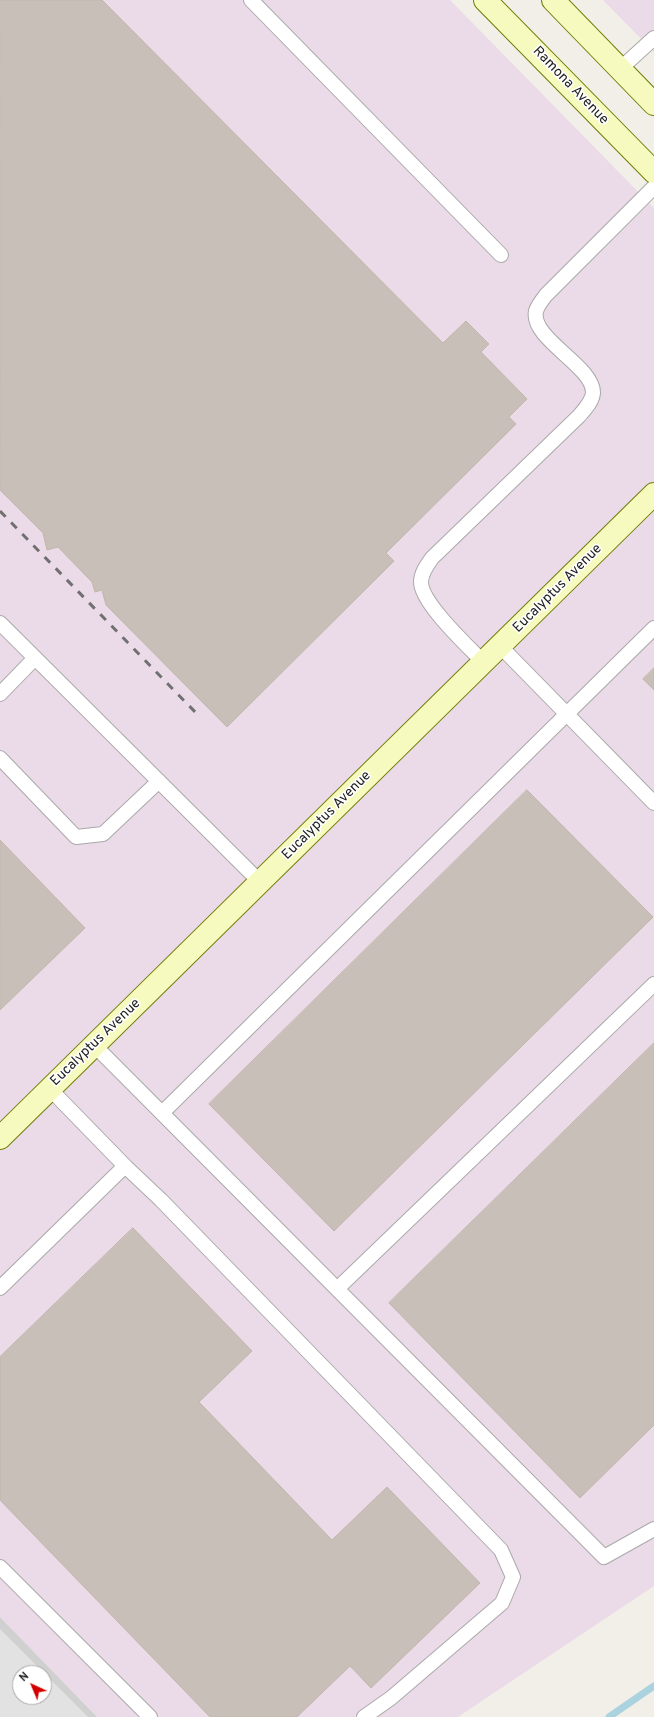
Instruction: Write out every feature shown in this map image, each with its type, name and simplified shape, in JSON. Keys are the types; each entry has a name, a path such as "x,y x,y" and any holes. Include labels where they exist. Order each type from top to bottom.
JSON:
{"street":[{"name":"Ramona Avenue","path":"485,0 654,172"},
{"path":"552,0 654,104"},
{"name":"Eucalyptus Avenue","path":"0,1138 654,494"}],"lane":[{"path":"251,0 501,255"},
{"path":"620,69 654,38"},
{"path":"483,662 435,610 422,592 421,581 424,568 432,558 579,416 590,403 593,392 589,379 543,332 537,322 536,313 538,305 546,295 654,187"},
{"path":"0,623 260,882"},
{"path":"162,1113 654,628"},
{"path":"500,646 654,802"},
{"path":"0,694 35,658"},
{"path":"0,758 76,837 103,834 159,781"},
{"path":"337,1289 654,984"},
{"path":"94,1045 604,1557 654,1529"},
{"path":"50,1089 125,1166 161,1200 501,1550 513,1577 502,1603 391,1698 364,1717"},
{"path":"0,1288 125,1166"},
{"path":"0,1567 150,1717"}],"shaded area":[{"path":"0,0 450,0 654,208 654,1586 458,1717 97,1717 52,1671 52,1665 47,1665 0,1617"},
{"path":"603,0 654,0 654,52"},
{"path":"0,1617 47,1665 12,1665 12,1705 52,1705 52,1671 97,1717 0,1717"},
{"path":"0,1629 36,1665 12,1665 12,1705 52,1705 52,1681 88,1717 0,1717"}],"building":[{"path":"0,0 102,0 443,343 466,321 489,344 481,352 527,399 509,417 516,424 386,553 394,561 227,727 106,605 102,590 95,592 92,582 58,547 47,550 43,533 0,490"},
{"path":"654,668 654,690 643,679"},
{"path":"527,790 653,917 334,1231 209,1104"},
{"path":"0,840 85,928 0,1010"},
{"path":"654,1043 654,1425 580,1498 389,1303"},
{"path":"133,1228 252,1351 199,1402 332,1540 387,1487 480,1583 371,1688 350,1666 297,1717 210,1717 0,1500 0,1357"}],"waterway":[{"path":"609,1717 654,1686"}],"railway":[{"path":"0,511 199,716"}]}
